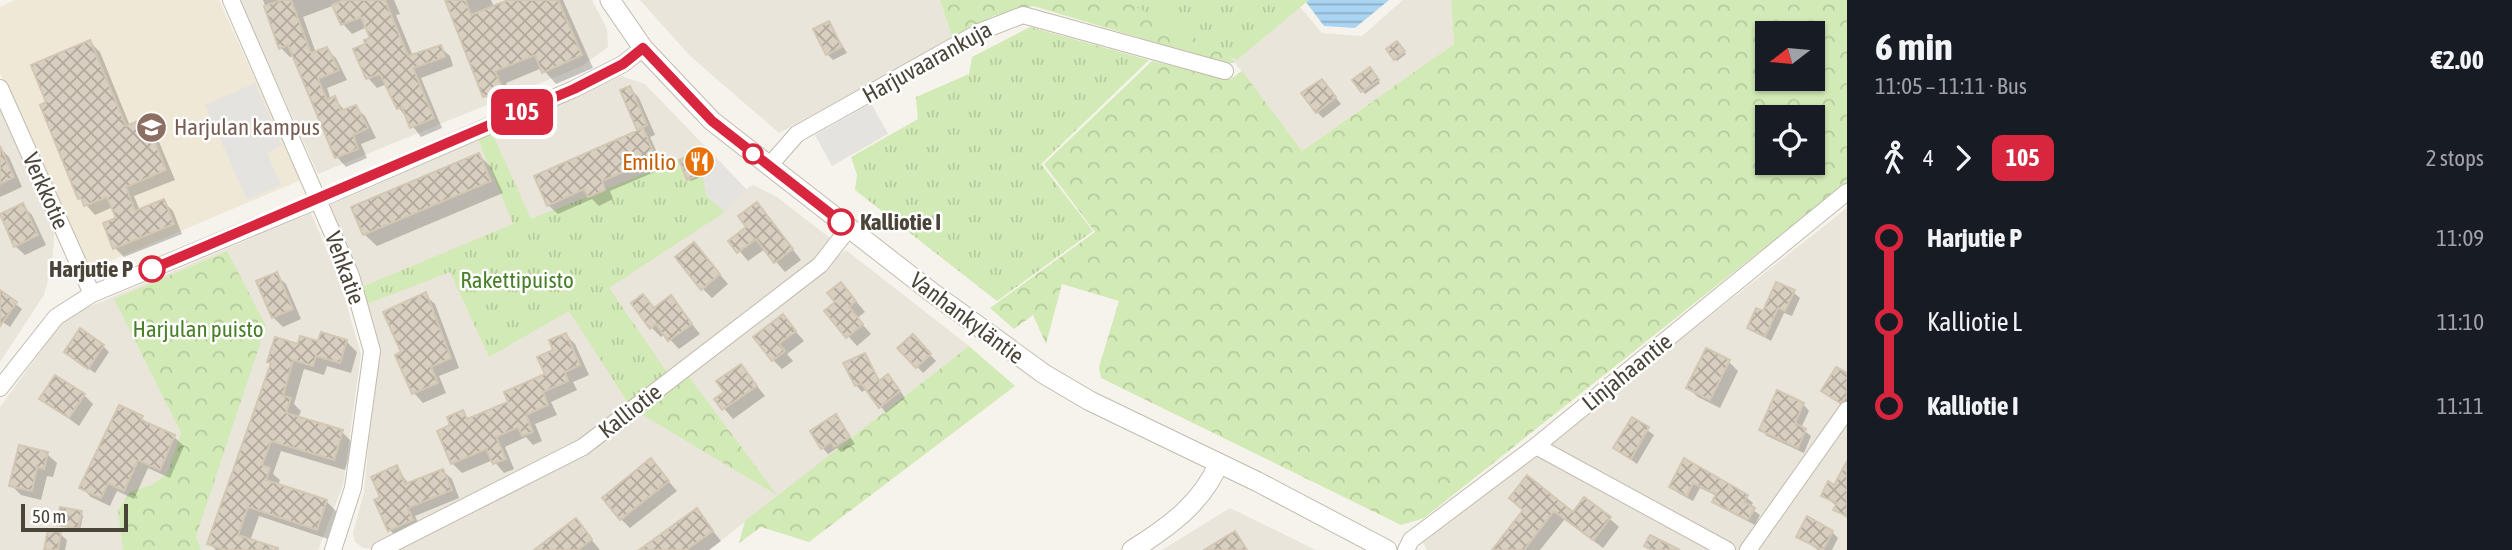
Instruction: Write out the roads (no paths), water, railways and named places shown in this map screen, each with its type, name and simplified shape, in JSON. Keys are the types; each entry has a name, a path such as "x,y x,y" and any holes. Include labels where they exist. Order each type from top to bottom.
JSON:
{"street":[{"name":"Vehkatie","path":"231,0 351,276 372,351 353,488 333,550"},
{"name":"Vanhankyläntie","path":"610,0 643,48 712,121 1044,374 1090,401 1219,463 1387,550"},
{"name":"Harjuvaarankuja","path":"769,166 797,134 970,36 1000,21 1023,15 1225,71"},
{"path":"0,388 56,317 92,293 319,200 574,89 623,64 643,48"},
{"name":"Verkkotie","path":"0,88 92,293"},
{"name":"Linjahaantie","path":"1406,550 1411,540 1536,446 1847,192"},
{"name":"Kalliotie","path":"380,550 583,447 820,265 849,228"},
{"path":"1748,550 1847,410"},
{"path":"1536,446 1727,550"},
{"path":"1132,550 1162,532 1193,504 1209,487 1219,463"}],"water":[{"path":"1389,0 1355,28 1324,26 1306,2"}],"place":[{"name":"Harjulan kampus","path":"151,127"},
{"name":"Emilio","path":"699,162"},
{"name":"Kalliotie I","path":"841,222"},
{"name":"Harjutie P","path":"152,269"}],"park label":[{"name":"Rakettipuisto","path":"517,280"},
{"name":"Harjulan puisto","path":"198,329"}]}
